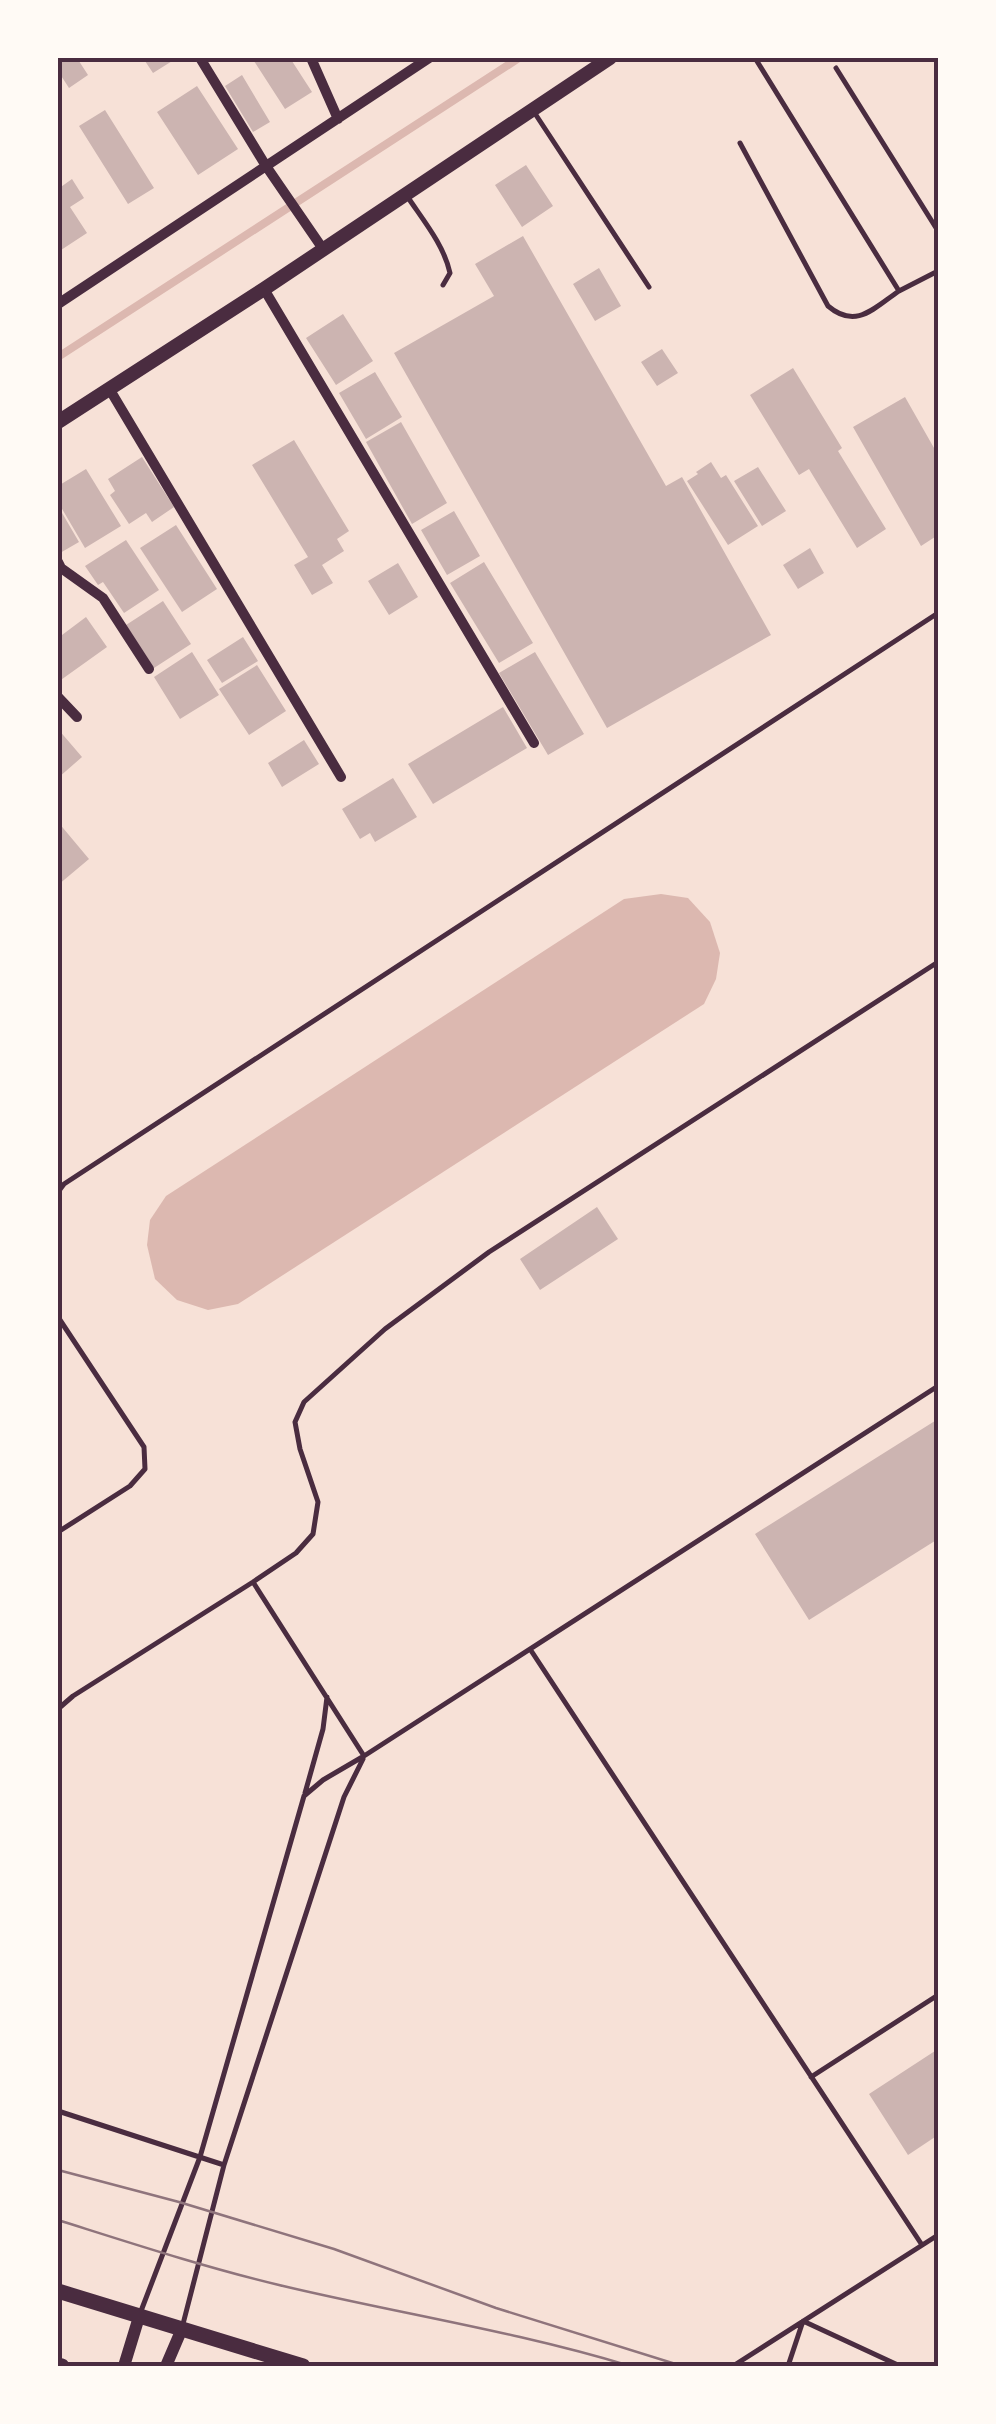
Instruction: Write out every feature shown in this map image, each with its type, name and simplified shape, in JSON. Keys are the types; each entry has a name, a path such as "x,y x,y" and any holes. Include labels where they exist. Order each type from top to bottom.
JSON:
{"highway":[{"path":"58,2292 303,2366"}],"main road":[{"path":"60,414 112,394 601,60"}],"street":[{"path":"200,58 323,249"},
{"path":"310,58 338,119"},
{"path":"58,304 429,58"},
{"path":"264,289 534,743"},
{"path":"112,394 341,777"},
{"path":"58,562 103,598 148,669"},
{"path":"58,696 77,717"},
{"path":"124,2366 139,2317"},
{"path":"166,2366 181,2330"}],"lane":[{"path":"755,58 899,292"},
{"path":"836,68 938,231"},
{"path":"532,109 649,288"},
{"path":"740,143 828,306 839,316 862,316 938,271"},
{"path":"405,194 447,262 450,274 443,286"},
{"path":"58,1192 97,1162 938,613"},
{"path":"58,1710 73,1696 254,1582 296,1553 313,1534 318,1502 295,1422 304,1402 385,1330 489,1252 938,962"},
{"path":"58,1317 144,1448 146,1469 130,1486 58,1532"},
{"path":"304,1796 323,1780 938,1386"},
{"path":"254,1582 364,1756"},
{"path":"530,1649 922,2245"},
{"path":"139,2317 200,2157 324,1729 326,1696"},
{"path":"181,2330 224,2165 344,1797 364,1756"},
{"path":"811,2077 938,1995"},
{"path":"58,2111 224,2165"},
{"path":"733,2366 938,2236"},
{"path":"788,2366 803,2321"},
{"path":"803,2321 900,2366"}],"shaded area":[{"path":"661,894 688,898 710,922 720,953 716,979 704,1004 238,1304 208,1310 177,1300 155,1279 147,1245 150,1220 166,1196 624,899"}],"building":[{"path":"58,58 77,58 88,75 69,88 58,71"},
{"path":"143,58 177,58 153,73"},
{"path":"252,58 290,58 312,92 285,109"},
{"path":"242,75 270,122 253,132 225,86"},
{"path":"197,86 238,149 198,175 157,112"},
{"path":"105,110 154,188 128,204 79,126"},
{"path":"526,165 553,206 522,227 495,185"},
{"path":"72,179 84,198 70,207 87,233 58,252 58,189"},
{"path":"523,236 666,486 682,477 771,635 607,728 394,353 494,296 475,264"},
{"path":"599,268 621,306 595,321 573,284"},
{"path":"343,314 373,361 336,385 306,338"},
{"path":"662,349 678,373 657,386 641,362"},
{"path":"793,368 886,529 857,548 809,469 799,475 750,395"},
{"path":"375,372 402,417 366,439 339,393"},
{"path":"905,397 938,455 938,535 921,546 853,427"},
{"path":"401,422 447,503 412,524 366,442"},
{"path":"294,440 349,531 337,539 344,551 322,565 333,583 312,595 294,565 308,557 252,465"},
{"path":"142,457 174,507 152,522 146,513 129,524 110,495 115,491 108,479"},
{"path":"711,462 721,478 726,475 758,526 728,545 687,481"},
{"path":"758,467 786,511 762,526 734,481"},
{"path":"86,469 121,526 85,548 58,502 58,486"},
{"path":"58,506 79,542 60,553 58,550"},
{"path":"454,511 480,556 447,575 421,530"},
{"path":"176,525 217,589 182,612 140,548"},
{"path":"126,540 159,590 124,613 103,582 98,585 85,566"},
{"path":"810,548 824,573 798,589 783,565"},
{"path":"484,562 533,643 499,663 450,583"},
{"path":"398,563 418,597 389,615 368,581"},
{"path":"163,601 191,644 154,668 126,625"},
{"path":"86,617 107,647 58,682 58,638"},
{"path":"243,637 258,661 222,683 207,660"},
{"path":"192,652 219,695 180,719 154,677"},
{"path":"535,652 584,734 548,755 499,673"},
{"path":"257,665 286,711 249,735 219,689"},
{"path":"503,707 527,748 433,804 408,764"},
{"path":"58,729 82,757 58,778"},
{"path":"304,740 319,764 282,787 268,763"},
{"path":"393,778 417,817 375,842 370,833 360,839 342,809"},
{"path":"58,822 89,859 58,885"},
{"path":"597,1207 618,1239 540,1290 520,1259"},
{"path":"938,1419 938,1539 809,1620 755,1534"},
{"path":"938,2049 938,2135 908,2155 869,2094"}],"waterway":[{"path":"58,357 519,58"}],"tram line":[{"path":"58,2170 334,2249 496,2308 682,2366"},
{"path":"58,2220 251,2278 630,2366"}]}
